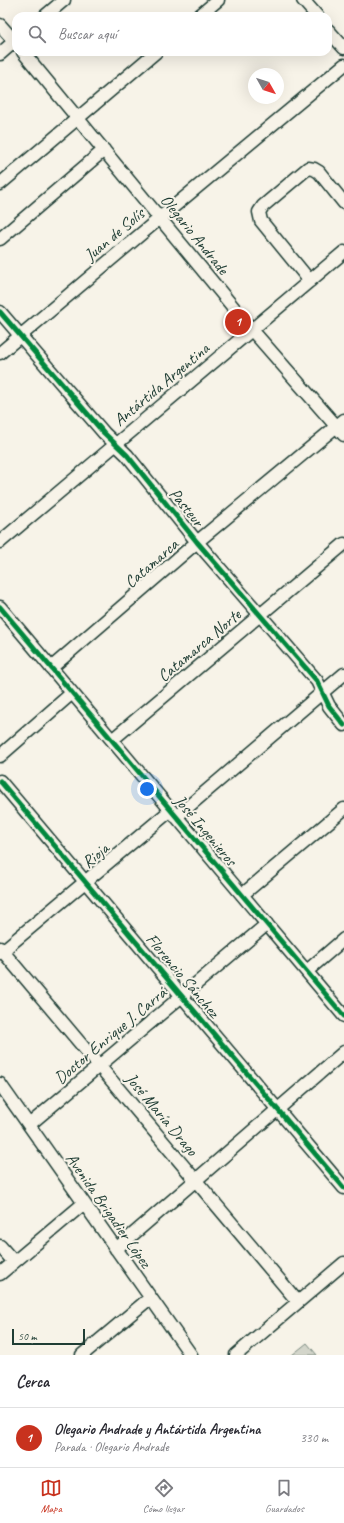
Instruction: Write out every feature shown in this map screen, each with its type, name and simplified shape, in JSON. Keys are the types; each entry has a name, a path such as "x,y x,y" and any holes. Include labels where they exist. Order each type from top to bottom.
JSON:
{"street":[{"path":"50,12 64,0"},
{"path":"204,12 218,0"},
{"path":"303,0 313,12"},
{"path":"0,25 12,38"},
{"path":"332,34 344,48"},
{"path":"0,54 12,45"},
{"name":"Olegario Andrade","path":"26,56 252,330 341,427"},
{"path":"0,184 151,56"},
{"name":"Juan de Solís","path":"0,353 344,65"},
{"path":"0,239 104,150"},
{"path":"310,281 260,221 259,212 263,206 308,168 319,172 344,203"},
{"name":"Antártida Argentina","path":"0,542 344,252"},
{"name":"Pasteur","path":"0,312 104,433 127,455 197,542 317,681 329,706 344,725"},
{"name":"Catamarca","path":"51,668 197,542 341,427"},
{"name":"Catamarca Norte","path":"112,740 344,544"},
{"name":"José Ingenieros","path":"0,608 344,1016"},
{"name":"Rioja","path":"1,951 85,882 174,813 344,674"},
{"path":"0,756 72,693"},
{"name":"Florencio Sánchez","path":"0,780 344,1188"},
{"path":"242,895 344,809"},
{"name":"Doctor Enrique J. Carrá","path":"29,1125 267,924"},
{"path":"307,971 344,939"},
{"name":"José María Drago","path":"1,951 298,1302"},
{"path":"116,1249 344,1052"},
{"name":"Avenida Brigadier López","path":"0,1084 83,1204 191,1355"},
{"path":"0,1274 83,1204"},
{"path":"0,1246 14,1262"},
{"path":"236,1355 344,1263"},
{"path":"82,1355 150,1298"}],"shaded area":[{"path":"307,1343 317,1355 292,1355"}],"cycle path":[{"path":"0,312 104,433 127,455 197,542 317,681 329,706 344,725"},
{"path":"0,607 344,1016"},
{"path":"0,781 344,1188"}],"place":[{"name":"Olegario Andrade y Antártida Argentina","path":"238,322"}]}
